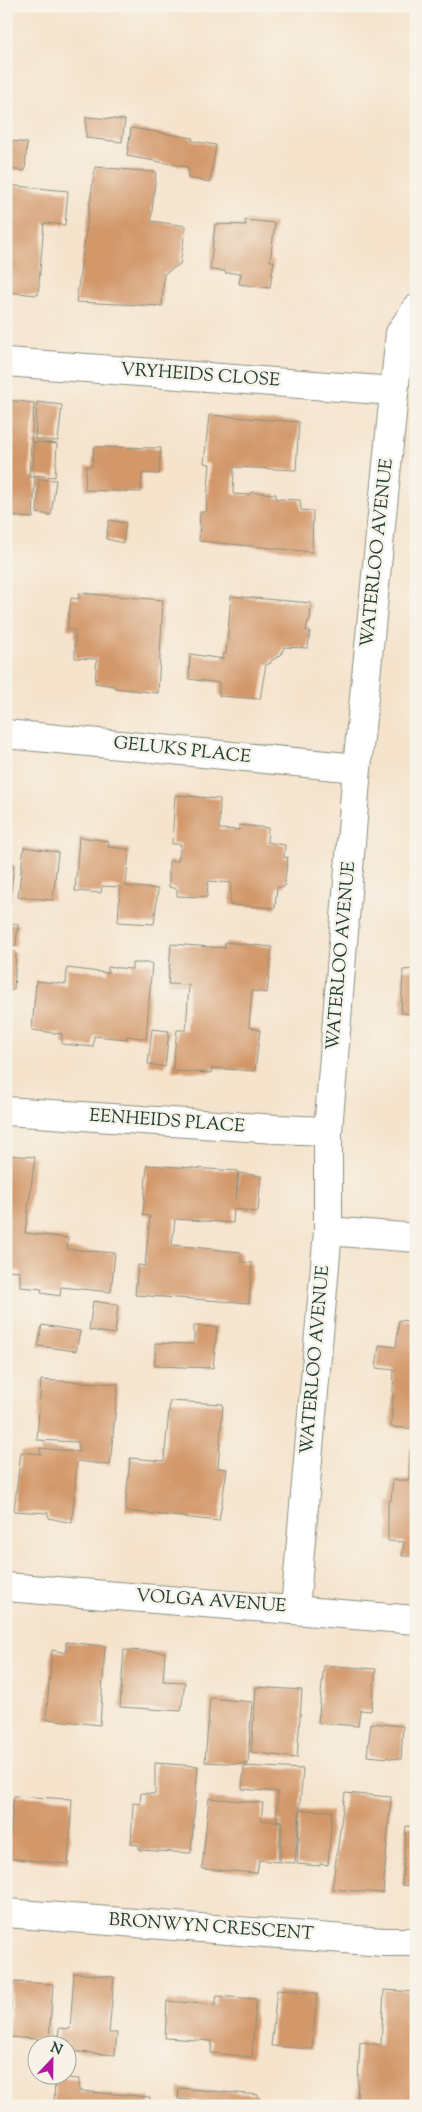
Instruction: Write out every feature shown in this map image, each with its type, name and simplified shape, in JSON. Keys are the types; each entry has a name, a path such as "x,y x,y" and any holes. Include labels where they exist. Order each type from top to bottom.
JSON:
{"street":[{"name":"WATERLOO AVENUE","path":"295,1609 328,1230 328,1131 357,768 400,333 416,309"},
{"name":"VRYHEIDS CLOSE","path":"6,362 394,390"},
{"name":"GELUKS PLACE","path":"6,734 357,768"},
{"name":"EENHEIDS PLACE","path":"6,1111 328,1131"},
{"path":"328,1230 416,1238"},
{"name":"VOLGA AVENUE","path":"6,1586 416,1620"},
{"name":"BRONWYN CRESCENT","path":"6,1913 383,1942 416,1942"}],"building":[{"path":"86,117 125,120 122,142 86,138"},
{"path":"131,128 193,138 192,141 216,145 210,182 188,178 188,167 127,156"},
{"path":"6,140 27,143 25,171 6,169"},
{"path":"95,167 156,172 151,221 186,226 180,264 164,274 162,306 76,302"},
{"path":"6,185 68,191 65,225 44,223 38,295 6,292"},
{"path":"245,220 275,223 270,261 274,261 270,288 239,284 241,273 225,273 225,271 210,270 215,224 246,225"},
{"path":"6,400 34,403 29,477 35,477 33,518 6,516"},
{"path":"37,402 62,405 58,441 35,439"},
{"path":"209,415 299,422 296,470 234,467 233,494 249,495 251,492 276,494 276,499 300,500 301,510 313,511 312,552 199,541 200,512 206,512 210,464 204,463"},
{"path":"34,442 57,444 55,477 33,475"},
{"path":"94,447 161,448 159,474 142,473 141,492 85,490 86,466 92,466"},
{"path":"39,479 56,480 51,515 37,513"},
{"path":"109,520 126,523 123,543 106,539"},
{"path":"79,593 163,600 158,693 115,688 114,686 95,683 97,659 75,658 75,630 67,629 71,598 79,599"},
{"path":"231,596 311,603 310,621 308,621 306,631 310,631 308,648 284,647 281,655 271,661 270,664 266,664 260,699 219,696 219,683 189,679 190,654 223,659 223,654 226,654"},
{"path":"175,795 220,799 219,829 239,830 239,825 268,828 267,842 285,845 284,858 288,857 284,887 277,887 275,908 230,905 231,883 208,881 207,897 177,896 177,889 169,887 169,861 178,861 181,844 172,844"},
{"path":"79,837 109,841 108,847 129,849 126,886 158,889 154,924 118,922 120,887 102,886 101,893 75,891"},
{"path":"24,847 58,852 53,900 18,897"},
{"path":"6,863 14,864 10,902 6,902"},
{"path":"6,923 18,924 16,946 6,945"},
{"path":"225,942 272,947 267,993 252,991 249,1027 260,1030 255,1071 212,1068 211,1073 172,1071 177,1030 186,1030 189,985 168,984 171,944 225,948"},
{"path":"6,951 16,952 14,990 6,990"},
{"path":"132,963 152,963 146,1039 127,1036 127,1039 94,1036 93,1047 62,1044 62,1034 32,1030 36,981 66,984 67,968 108,973 108,967 132,969"},
{"path":"416,969 416,1014 401,1013 403,970"},
{"path":"152,1029 169,1031 165,1067 148,1064"},
{"path":"6,1155 35,1157 25,1233 68,1238 67,1249 115,1253 111,1292 61,1287 60,1296 41,1293 42,1289 20,1287 20,1271 6,1270"},
{"path":"147,1165 238,1171 236,1199 239,1173 261,1176 258,1212 234,1209 233,1223 175,1219 172,1245 241,1252 241,1262 252,1263 249,1303 135,1295 138,1265 145,1266 150,1216 143,1215"},
{"path":"93,1301 118,1305 115,1334 89,1330"},
{"path":"399,1320 416,1322 416,1429 391,1427 394,1370 376,1368 379,1345 396,1347"},
{"path":"42,1325 80,1331 76,1351 38,1346"},
{"path":"194,1326 217,1327 213,1368 155,1366 155,1343 194,1344"},
{"path":"41,1380 118,1384 110,1465 77,1461 72,1523 49,1518 48,1513 14,1511 21,1452 41,1454 40,1448 79,1452 78,1442 37,1440"},
{"path":"170,1401 223,1404 218,1468 227,1469 219,1521 125,1511 130,1458 164,1461"},
{"path":"410,1449 416,1450 416,1556 402,1556 404,1542 388,1541 388,1501 391,1501 393,1480 409,1480"},
{"path":"66,1642 105,1646 100,1725 46,1719 52,1650 66,1653"},
{"path":"124,1650 165,1652 163,1681 185,1682 181,1711 120,1707"},
{"path":"324,1665 376,1669 371,1711 360,1710 358,1726 318,1723"},
{"path":"256,1687 302,1690 297,1758 251,1752"},
{"path":"210,1698 252,1702 248,1764 205,1762"},
{"path":"371,1723 403,1726 401,1759 367,1756"},
{"path":"155,1763 198,1766 191,1853 139,1850 139,1845 131,1844 133,1803 140,1804 141,1793 155,1794"},
{"path":"244,1766 303,1769 295,1863 280,1862 282,1821 276,1820 278,1792 242,1789"},
{"path":"345,1793 391,1797 383,1893 332,1889"},
{"path":"14,1796 72,1799 68,1864 7,1858"},
{"path":"209,1798 263,1803 261,1820 281,1822 278,1862 259,1860 257,1873 202,1869"},
{"path":"300,1810 332,1811 328,1865 297,1864"},
{"path":"406,1826 416,1827 416,1886 402,1885"},
{"path":"74,1973 114,1977 109,2033 117,2033 115,2055 78,2052 78,2034 59,2034 59,2028 70,2029"},
{"path":"13,1982 53,1984 49,2034 28,2034 28,2038 8,2037"},
{"path":"277,1990 317,1993 312,2049 271,2046"},
{"path":"384,1990 416,1992 416,2105 357,2101 360,2042 381,2045"},
{"path":"217,1996 256,1999 252,2057 211,2053 212,2041 165,2038 167,2001 215,2005"},
{"path":"78,2079 79,2091 150,2097 149,2106 54,2106 55,2084 78,2084"},
{"path":"179,2088 258,2095 258,2106 198,2106 198,2101 178,2099"},
{"path":"354,2102 379,2104 379,2106 354,2106"}]}
